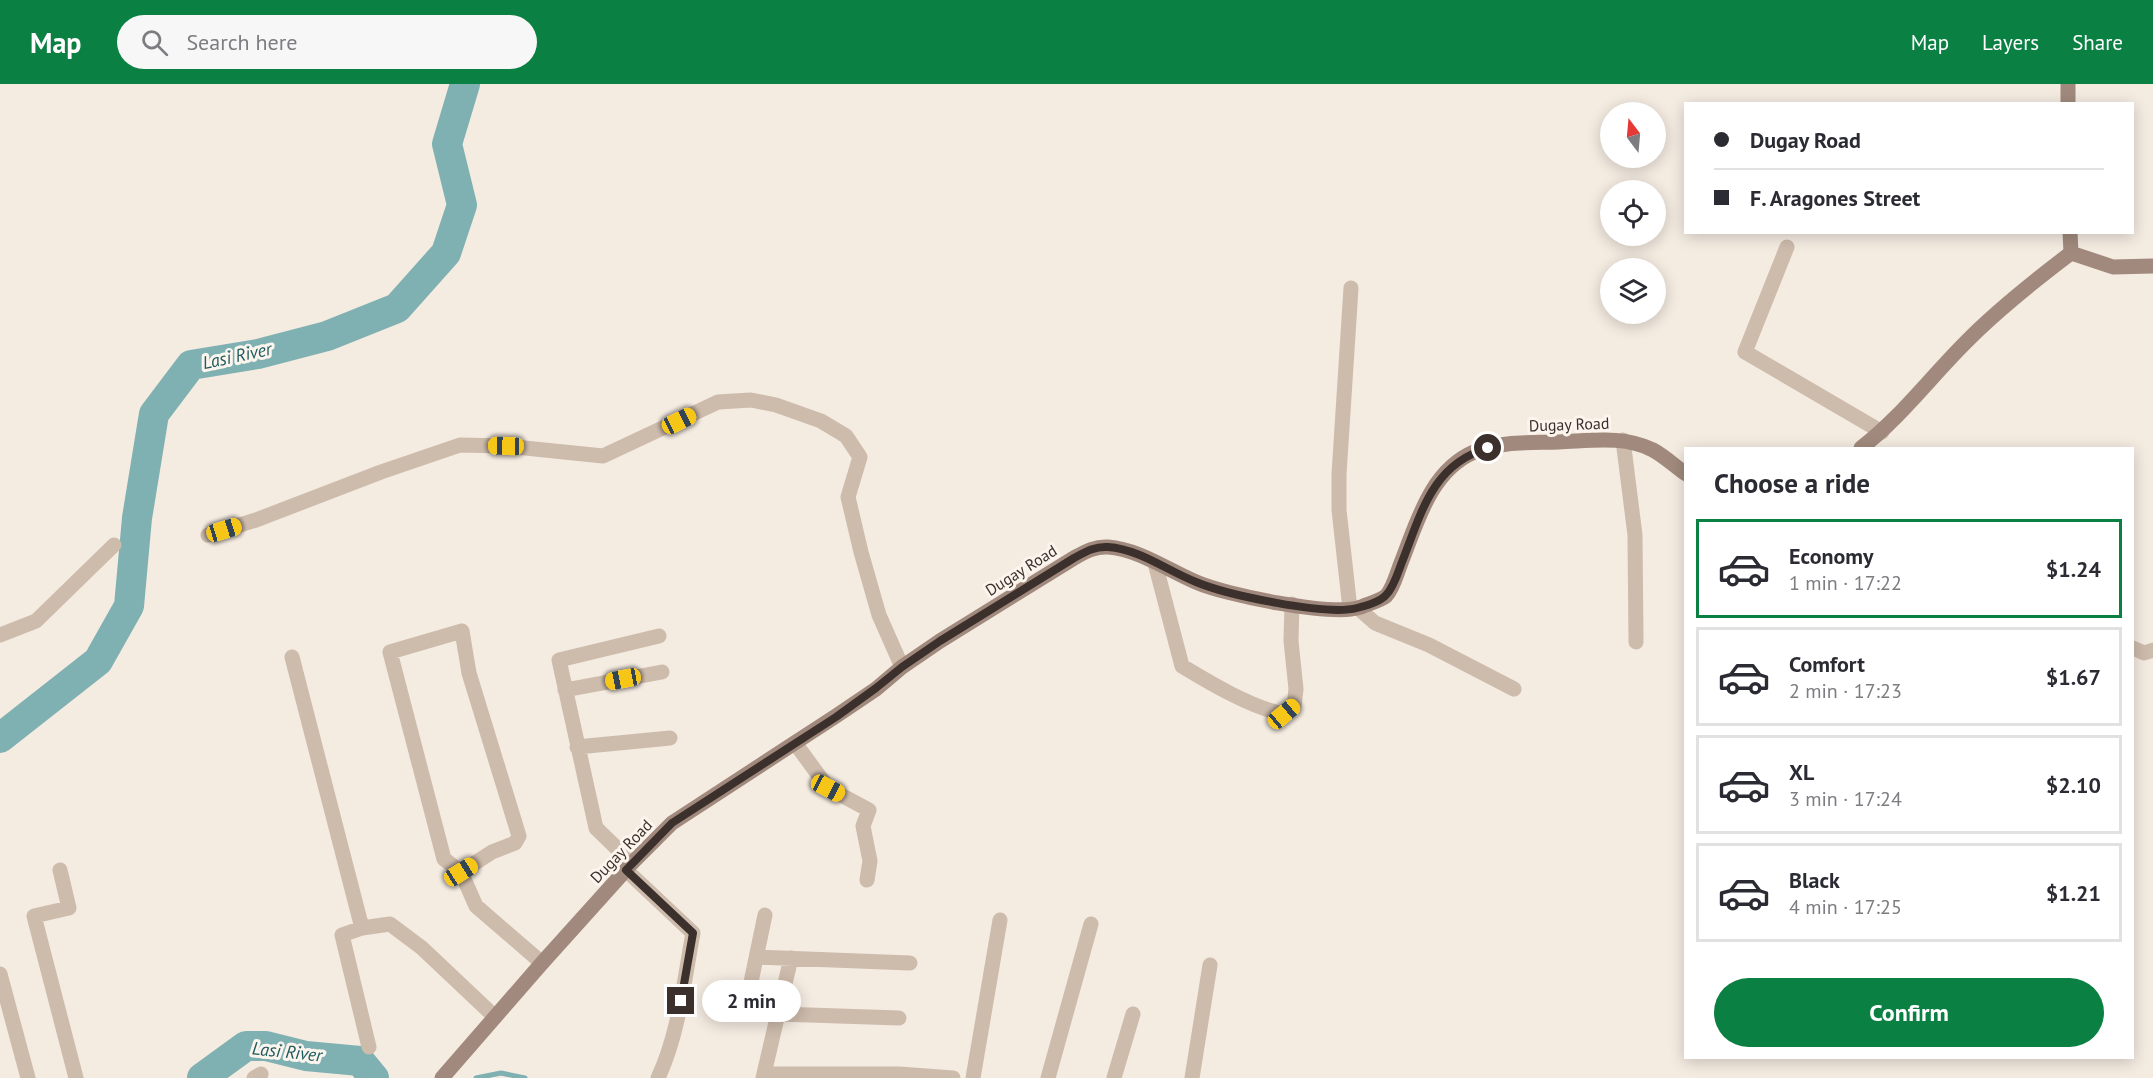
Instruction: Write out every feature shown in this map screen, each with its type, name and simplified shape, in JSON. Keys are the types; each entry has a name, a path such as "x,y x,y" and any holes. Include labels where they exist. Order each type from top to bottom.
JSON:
{"street":[{"path":"2068,84 2068,102"},
{"path":"2070,234 2071,253"},
{"path":"1787,247 1745,352 1882,432"},
{"path":"2071,253 2113,267 2153,266"},
{"path":"1866,447 1966,342 2038,277 2071,253"},
{"path":"1351,288 1339,474 1339,510 1354,609 1374,623 1429,645 1514,689"},
{"path":"208,535 256,520 381,472 460,445 506,446 603,456 718,402 751,400 776,405 820,421 846,436 860,458 848,497 879,615 902,667"},
{"path":"1623,440 1635,535 1636,642"},
{"name":"Dugay Road","path":"442,1078 629,866 672,823 795,743 876,688 902,667 1074,558 1092,549 1105,546 1115,548 1226,593 1330,610 1354,609 1386,596 1436,483 1473,453 1504,444 1623,440 1652,450 1684,473"},
{"path":"0,635 36,621 114,545"},
{"path":"1155,563 1182,666 1212,684 1272,712 1284,714 1294,706 1296,689 1291,641 1292,604"},
{"path":"461,872 492,852 514,843 519,836 469,673 462,631 390,652 444,859 461,872 476,906 542,963"},
{"path":"658,1078 668,1054 676,1024 693,933 596,828 559,660 659,636"},
{"path":"2134,648 2144,652 2153,650"},
{"path":"292,657 362,928"},
{"path":"565,690 662,672"},
{"path":"577,747 670,738"},
{"path":"795,743 828,788 869,810 863,826 870,861 867,880"},
{"path":"60,870 69,908 34,916 76,1078"},
{"path":"751,982 765,915"},
{"path":"974,1078 1000,920"},
{"path":"369,1047 342,934 362,928 390,924 422,948 495,1017"},
{"path":"1048,1078 1091,924"},
{"path":"757,957 910,963"},
{"path":"791,958 764,1076 899,1074 953,1078"},
{"path":"1192,1078 1210,966"},
{"path":"0,974 28,1078"},
{"path":"779,1014 899,1018"},
{"path":"1114,1078 1133,1014"}],"waterway":[{"name":"Lasi River","path":"0,738 98,661 129,606 137,518 154,414 191,365 258,354 327,336 397,308 446,253 462,205 447,144 465,84"},
{"name":"Lasi River","path":"202,1078 246,1046 266,1046 306,1056 360,1061 374,1078"},
{"name":"Lasi River","path":"476,1078 501,1073 525,1078"}],"route":[{"path":"681,1001 693,933 626,870 672,823 836,717 940,641 1092,549 1105,546 1115,548 1226,593 1330,610 1358,608 1386,596 1436,483 1458,463 1473,453 1488,448"}]}
